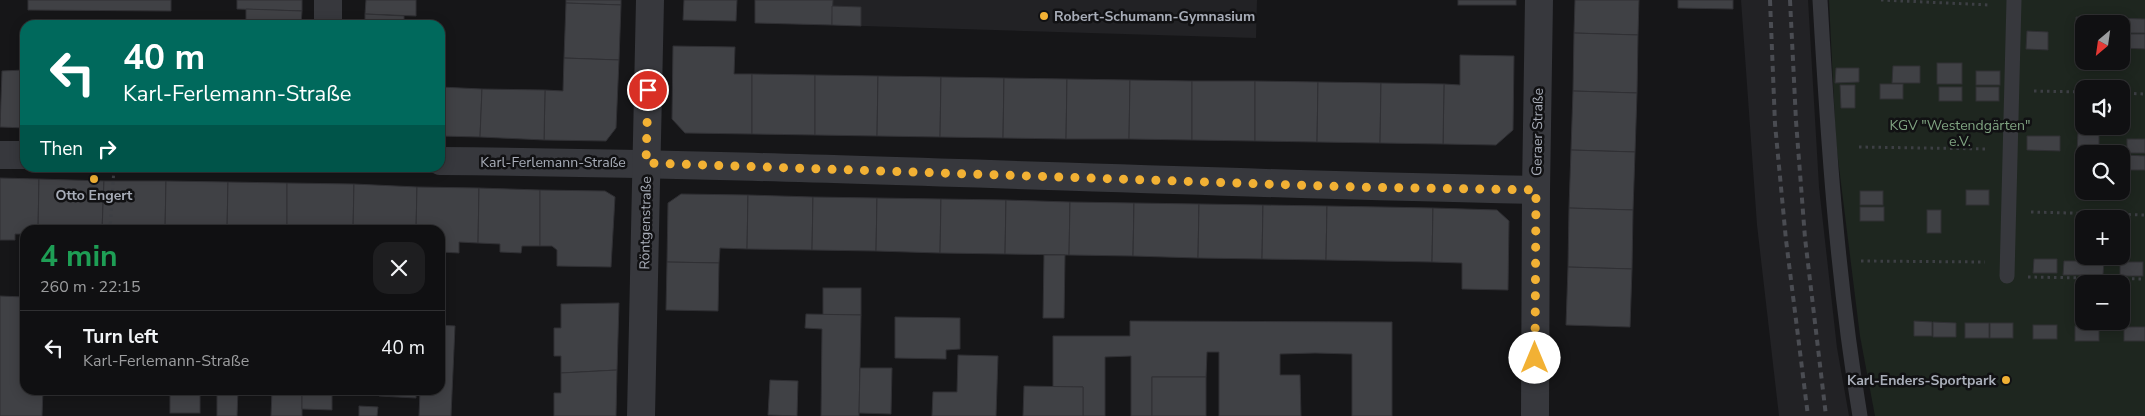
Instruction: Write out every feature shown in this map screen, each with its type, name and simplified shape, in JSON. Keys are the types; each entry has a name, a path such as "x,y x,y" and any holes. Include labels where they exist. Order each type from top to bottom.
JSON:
{"street":[{"path":"328,0 328,20"},
{"name":"Röntgenstraße","path":"641,416 650,0"},
{"name":"Geraer Straße","path":"1535,415 1536,190 1540,0"},
{"path":"0,155 20,155"},
{"name":"Karl-Ferlemann-Straße","path":"445,161 646,163 1354,187 1536,190"}],"lane":[{"path":"1820,0 1830,175 1848,342 1860,416"},
{"path":"2007,269 2014,3"}],"path":[{"path":"1881,0 2014,3"},
{"path":"2012,90 2075,92"},
{"path":"2130,93 2145,94"},
{"path":"1859,147 2010,149"},
{"path":"110,225 114,172"},
{"path":"2009,212 2145,215"},
{"path":"1858,261 2145,279"}],"shaded area":[{"name":"Robert-Schumann-Gymnasium","path":"833,0 1257,0 1256,38 832,25"},
{"path":"1741,0 1808,0 1819,187 1837,348 1849,416 1779,416 1757,225"}],"green space":[{"name":"KGV \"Westendgärten\" e.V.","path":"1829,0 2145,0 2145,416 1875,416 1860,336 1836,143"}],"building":[{"path":"28,0 171,0 171,11 28,10"},
{"path":"237,0 302,0 302,11 237,9"},
{"path":"366,0 416,0 416,16 365,14"},
{"path":"566,0 621,0 621,5 566,3"},
{"path":"684,0 737,0 736,21 683,20"},
{"path":"755,0 833,0 832,25 755,23"},
{"path":"1458,0 1516,0 1516,5 1458,5"},
{"path":"1575,0 1639,0 1638,35 1574,33"},
{"path":"1678,0 1733,0 1733,9 1678,8"},
{"path":"566,3 621,5 619,60 564,58"},
{"path":"832,6 861,7 861,26 832,25"},
{"path":"246,9 302,11 301,20 246,20"},
{"path":"365,14 404,16 404,20 365,20"},
{"path":"2130,19 2145,19 2145,33 2130,33"},
{"path":"2027,31 2048,32 2048,50 2026,49"},
{"path":"1574,33 1638,35 1637,93 1573,91"},
{"path":"2130,34 2145,34 2145,49 2130,48"},
{"path":"673,46 735,47 734,74 752,74 752,134 685,133 672,119"},
{"path":"1460,55 1514,56 1513,130 1496,145 1443,144 1444,84 1460,85"},
{"path":"564,58 619,60 616,128 606,141 544,140 545,90 563,91"},
{"path":"1937,63 1962,63 1962,84 1937,84"},
{"path":"1893,66 1920,66 1920,83 1892,83"},
{"path":"1836,68 1859,68 1859,82 1835,83"},
{"path":"20,70 20,128 0,127 2,71"},
{"path":"1976,71 2000,71 2000,85 1976,85"},
{"path":"752,74 815,75 815,135 752,134"},
{"path":"815,75 878,76 877,136 815,135"},
{"path":"878,76 941,77 940,137 877,136"},
{"path":"941,77 1004,78 1003,138 940,137"},
{"path":"1004,78 1067,79 1066,139 1003,138"},
{"path":"1067,79 1130,80 1129,139 1066,139"},
{"path":"1130,80 1192,81 1192,140 1129,139"},
{"path":"1192,81 1255,81 1255,141 1192,140"},
{"path":"1255,81 1318,82 1317,142 1255,141"},
{"path":"1318,82 1381,83 1380,143 1317,142"},
{"path":"1381,83 1444,84 1443,144 1380,143"},
{"path":"1880,84 1903,84 1903,99 1880,99"},
{"path":"1840,85 1855,85 1855,108 1841,108"},
{"path":"445,87 482,89 480,137 445,136"},
{"path":"1939,87 1962,87 1962,101 1939,101"},
{"path":"1976,87 1999,87 1999,101 1976,101"},
{"path":"482,89 545,90 544,140 480,137"},
{"path":"1573,91 1637,93 1635,152 1571,150"},
{"path":"2078,135 2099,135 2099,145 2077,145"},
{"path":"2027,136 2060,136 2060,151 2027,150"},
{"path":"2127,139 2145,139 2145,153 2130,153 2130,145 2127,145"},
{"path":"1571,150 1635,152 1633,210 1569,208"},
{"path":"2130,155 2145,156 2145,170 2130,170"},
{"path":"0,178 39,179 38,225 20,225 20,234 15,234 15,240 0,240"},
{"path":"39,179 104,181 102,225 38,225"},
{"path":"104,181 166,181 165,225 102,225"},
{"path":"166,181 228,182 227,225 165,225"},
{"path":"228,182 287,183 287,225 227,225"},
{"path":"287,183 354,184 353,225 287,225"},
{"path":"354,184 417,187 416,225 353,225"},
{"path":"417,187 479,188 478,243 459,242 459,253 445,252 445,225 416,225"},
{"path":"479,188 540,190 540,246 522,246 521,253 500,252 500,244 478,243"},
{"path":"540,190 605,191 615,197 611,267 557,266 557,250 552,246 540,246"},
{"path":"1966,190 1989,190 1989,205 1966,205"},
{"path":"1860,191 1883,191 1883,205 1860,205"},
{"path":"681,194 748,195 747,249 720,248 719,263 667,262 668,203"},
{"path":"748,195 813,197 812,250 747,249"},
{"path":"813,197 877,198 876,251 812,250"},
{"path":"877,198 941,199 940,253 876,251"},
{"path":"941,199 1006,200 1005,254 940,253"},
{"path":"1006,200 1070,202 1069,255 1005,254"},
{"path":"1070,202 1134,203 1133,256 1069,255"},
{"path":"1134,203 1199,204 1198,258 1133,256"},
{"path":"1199,204 1263,205 1262,259 1198,258"},
{"path":"1263,205 1327,206 1326,260 1262,259"},
{"path":"1327,206 1433,208 1432,262 1326,260"},
{"path":"1860,207 1884,207 1884,221 1860,221"},
{"path":"1433,208 1497,210 1509,221 1508,290 1462,289 1462,263 1432,262"},
{"path":"1569,208 1633,210 1632,269 1568,267"},
{"path":"1927,210 1941,210 1941,233 1927,233"},
{"path":"1044,255 1065,255 1064,318 1043,318"},
{"path":"2034,259 2057,259 2057,273 2033,273"},
{"path":"2064,261 2075,261 2075,265 2104,265 2103,275 2063,275"},
{"path":"667,262 719,263 718,311 666,310"},
{"path":"2130,262 2143,262 2143,276 2120,275 2120,265 2130,265"},
{"path":"1568,267 1632,269 1630,327 1566,325"},
{"path":"823,288 861,288 861,315 823,315"},
{"path":"0,296 20,297 20,395 43,395 42,416 0,416"},
{"path":"619,303 617,370 561,373 561,356 554,356 554,328 561,328 561,304"},
{"path":"806,314 861,315 859,416 821,416 822,329 805,328"},
{"path":"895,317 960,318 960,349 946,350 946,359 895,358"},
{"path":"1130,321 1392,322 1392,416 1352,416 1352,354 1315,353 1280,354 1280,375 1300,375 1301,416 1219,416 1219,352 1207,352 1206,377 1152,377 1152,416 1131,416 1131,356 1105,357 1105,416 1083,416 1083,387 1053,387 1053,336 1130,336"},
{"path":"1914,321 1932,322 1932,336 1914,336"},
{"path":"1933,322 1956,323 1956,337 1933,337"},
{"path":"1965,323 1989,323 1989,338 1965,338"},
{"path":"1990,323 2013,323 2013,338 1990,338"},
{"path":"445,325 455,326 451,416 419,416 420,395 445,395"},
{"path":"2033,325 2057,325 2057,339 2033,339"},
{"path":"2130,327 2145,327 2145,341 2124,341 2124,330 2130,330"},
{"path":"2075,330 2099,330 2099,341 2075,341"},
{"path":"958,355 998,356 996,416 932,416 933,392 957,392"},
{"path":"860,368 892,368 891,414 859,413"},
{"path":"617,370 616,416 554,416 554,393 561,393 561,373"},
{"path":"1152,377 1206,377 1206,416 1152,416"},
{"path":"770,380 798,381 797,416 768,415"},
{"path":"1024,386 1083,387 1083,416 1023,416"},
{"path":"170,395 200,395 200,413 170,413"},
{"path":"217,395 238,395 237,416 217,416"},
{"path":"272,395 302,395 302,416 271,416"},
{"path":"302,395 332,395 332,410 302,409"},
{"path":"416,395 416,398 379,396"},
{"path":"359,406 378,407 377,416 359,416"}],"railway":[{"path":"1770,0 1775,124 1786,240 1808,416"},
{"path":"1790,0 1796,121 1805,238 1826,416"}],"place":[{"name":"Robert-Schumann-Gymnasium","path":"1044,16"},
{"name":"Otto Engert","path":"94,179"},
{"name":"Karl-Enders-Sportpark","path":"2006,380"}],"route":[{"path":"648,90 646,163 1354,187 1536,190 1535,358"}]}
